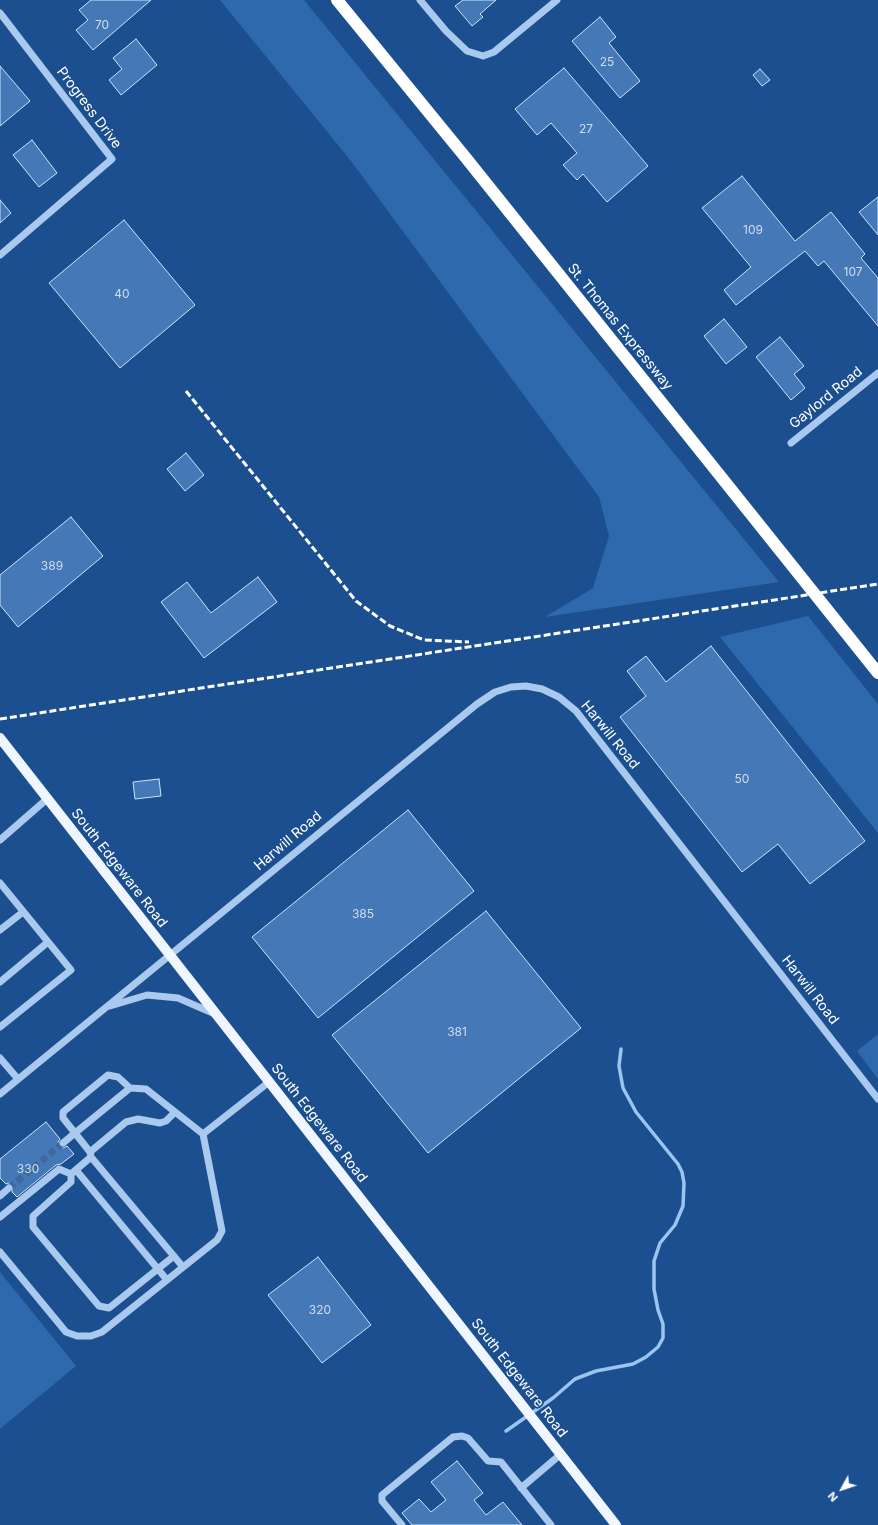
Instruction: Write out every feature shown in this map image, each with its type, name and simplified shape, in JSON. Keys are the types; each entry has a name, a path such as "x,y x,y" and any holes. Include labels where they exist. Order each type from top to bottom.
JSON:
{"highway":[{"name":"St. Thomas Expressway","path":"337,0 466,158 878,673"}],"main road":[{"name":"South Edgeware Road","path":"0,738 616,1525"}],"street":[{"path":"420,0 446,31 467,51 483,56 494,52 558,0"},
{"name":"Progress Drive","path":"0,12 112,159 0,255"},
{"name":"Gaylord Road","path":"791,443 878,373"},
{"name":"Harwill Road","path":"0,1094 374,786 477,704 495,692 511,686 526,686 542,689 559,696 576,711 878,1099"},
{"path":"0,840 47,799"},
{"path":"0,883 71,970 0,1027"},
{"path":"0,930 24,912"},
{"path":"0,982 48,942"},
{"path":"106,1007 148,995 178,998 216,1014"},
{"path":"0,1058 18,1079"},
{"path":"0,1252 66,1332 77,1336 91,1336 102,1332 183,1267 216,1240 222,1231 203,1134 146,1089 130,1088 118,1077 108,1075 63,1112 63,1118 90,1155 183,1267"},
{"path":"203,1134 269,1082"},
{"path":"63,1143 130,1088"},
{"path":"174,1256 109,1308 99,1306 33,1226 33,1216 71,1182 73,1172 126,1122 138,1119 160,1123 166,1121 175,1112"},
{"path":"0,1217 59,1169 73,1172 166,1280"},
{"path":"0,1196 9,1188"},
{"path":"402,1525 382,1501 382,1495 453,1437 462,1436 468,1438 488,1461 501,1462 551,1525"},
{"path":"521,1488 561,1454"}],"shaded area":[{"path":"220,0 304,0 779,582 545,617 593,588 609,536 599,497 351,161"},
{"path":"808,616 878,704 878,833 720,637"},
{"path":"878,1034 878,1079 857,1051"},
{"path":"0,1272 76,1366 0,1429"}],"building":[{"path":"91,0 151,0 93,50 76,30 88,20 79,10"},
{"path":"463,0 496,0 480,14 483,17 472,26 455,6"},
{"path":"600,17 616,37 609,43 640,81 620,98 572,41"},
{"path":"136,39 157,65 121,95 109,80 122,69 113,58"},
{"path":"0,66 30,101 0,126"},
{"path":"564,68 648,166 607,202 583,174 577,180 563,165 577,153 551,123 537,135 515,109"},
{"path":"760,69 770,80 762,86 753,75"},
{"path":"32,140 57,173 39,187 13,155"},
{"path":"742,176 795,241 831,212 865,254 861,258 878,278 878,326 824,261 818,266 805,251 736,305 724,290 751,267 702,208"},
{"path":"878,197 878,235 859,212"},
{"path":"0,200 11,213 0,223"},
{"path":"124,220 195,305 120,368 49,283"},
{"path":"724,319 747,347 726,364 704,336"},
{"path":"780,337 804,366 794,374 805,388 791,400 756,357"},
{"path":"186,453 204,475 185,491 167,469"},
{"path":"71,517 103,556 18,627 0,605 0,575"},
{"path":"258,577 277,602 204,658 161,602 187,582 211,613"},
{"path":"711,646 865,841 810,884 778,844 742,872 620,717 646,696 627,671 646,656 666,682"},
{"path":"159,779 161,796 135,799 133,782"},
{"path":"408,810 474,891 318,1018 252,937"},
{"path":"486,911 581,1028 428,1153 332,1035"},
{"path":"46,1122 60,1139 58,1142 59,1146 63,1148 67,1146 74,1154 61,1164 56,1165 17,1197 12,1192 13,1185 10,1183 6,1184 0,1178 0,1159"},
{"path":"318,1257 371,1325 322,1363 268,1295"},
{"path":"457,1461 483,1493 474,1500 486,1515 503,1502 522,1525 412,1525 402,1513 419,1499 431,1512 446,1500 431,1482"}],"waterway":[{"path":"506,1431 553,1398 575,1379 596,1371 633,1364 646,1357 658,1347 663,1338 663,1324 658,1310 654,1289 654,1261 660,1243 675,1225 683,1206 684,1183 682,1172 678,1164 636,1112 623,1088 619,1066 621,1049"}],"tunnel":[{"path":"9,1188 63,1143"}],"railway":[{"path":"186,391 356,601 390,626 424,640 469,642"},
{"path":"0,719 878,584"}]}
